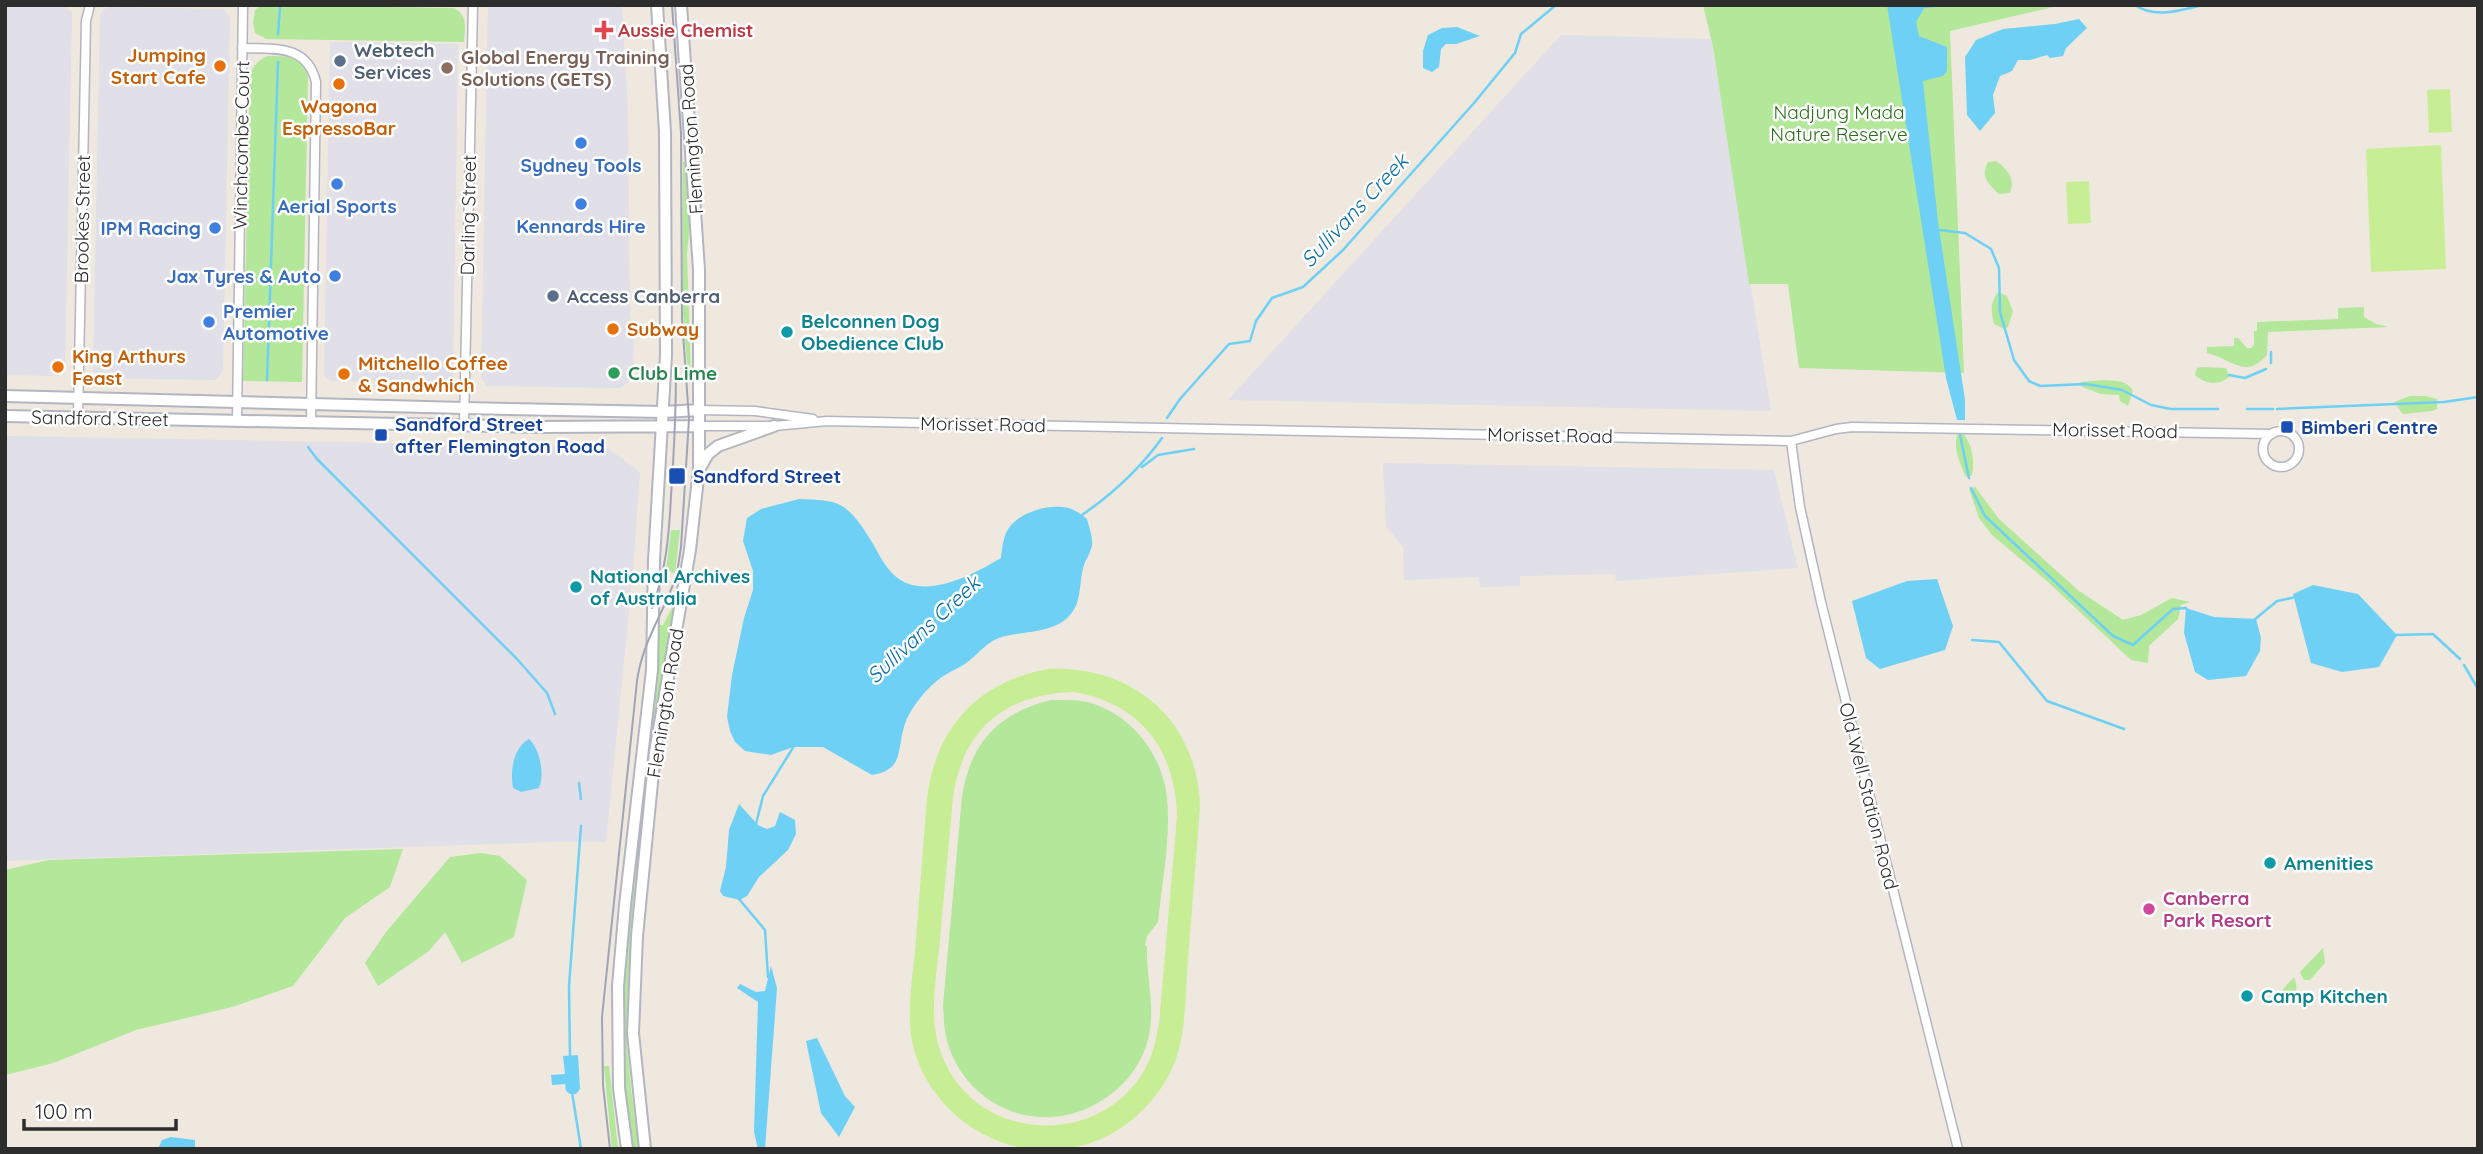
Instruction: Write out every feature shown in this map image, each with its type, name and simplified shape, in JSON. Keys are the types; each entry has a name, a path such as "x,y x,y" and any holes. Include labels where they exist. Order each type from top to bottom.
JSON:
{"main road":[{"name":"Flemington Road","path":"627,1149 619,1088 618,986 652,670 654,560 666,355 665,132 657,5"},
{"name":"Flemington Road","path":"645,1149 640,1124 633,1033 637,936 655,752 690,550 699,469 699,270 681,5"},
{"name":"Sandford Street","path":"5,396 663,412"},
{"name":"Morisset Road","path":"663,412 699,410"},
{"name":"Sandford Street","path":"5,416 662,428 699,426"},
{"path":"699,469 708,454 718,446 774,426"}],"street":[{"name":"Brookes Street","path":"81,5 86,22"},
{"name":"Brookes Street","path":"78,417 86,22 90,5"},
{"path":"242,48 243,5"},
{"name":"Darling Street","path":"464,425 473,5"},
{"name":"Winchcombe Court","path":"237,420 242,48 289,51 303,58 312,68 316,82 311,422"},
{"name":"Morisset Road","path":"699,410 755,411 827,421"},
{"name":"Morisset Road","path":"699,426 774,426 827,421 1791,441 1836,429 1853,428 2272,434 2277,431 2288,432 2297,439 2298,456 2291,464 2278,466 2268,461 2263,449 2267,438 2272,434"},
{"name":"Old Well Station Road","path":"1791,441 1800,507 1827,628 1958,1149"}],"shaded area":[{"path":"5,5 65,6 72,13 65,370 58,376 5,375"},
{"path":"488,5 622,5 628,114 630,319 634,320 633,377 621,388 487,386 481,378"},
{"path":"107,7 223,9 230,17 223,371 216,380 100,378 93,371 100,14"},
{"path":"1561,35 1711,39 1771,411 1228,400"},
{"path":"330,42 458,44 453,378 446,383 331,381 324,375"},
{"path":"5,436 606,447 640,472 606,842 5,861"},
{"path":"1383,463 1774,470 1798,568 1616,581 1615,574 1520,576 1520,586 1480,587 1478,577 1404,580 1403,547 1386,526"}],"green space":[{"path":"262,5 454,8 464,18 464,42 266,39 255,33 253,22 255,10"},
{"name":"Nadjung Mada Nature Reserve","path":"1703,5 2062,5 1950,31 1964,373 1799,368 1788,284 1749,284 1713,47"},
{"path":"268,56 292,58 301,64 308,76 302,382 243,381 250,74 257,63"},
{"path":"2450,89 2452,132 2429,133 2427,90"},
{"path":"2441,145 2446,269 2371,272 2366,149"},
{"path":"1996,161 2009,174 2012,183 2010,193 1999,194 1986,180 1988,162"},
{"path":"683,162 686,162 690,222 687,254 691,376 688,376 683,313"},
{"path":"2089,181 2091,223 2068,224 2066,182"},
{"path":"1998,292 2007,296 2013,311 2008,327 2004,329 1994,324 1992,315 1992,304"},
{"path":"2364,307 2364,317 2389,327 2268,332 2267,355 2252,366 2245,367 2207,353 2207,347 2234,346 2234,338 2251,348 2254,345 2257,322 2338,319 2338,308"},
{"path":"2197,368 2226,368 2229,377 2216,383 2203,380 2195,375"},
{"path":"2081,382 2121,382 2131,387 2133,391 2128,406 2120,401 2119,395 2101,394 2080,386"},
{"path":"2410,396 2437,399 2437,409 2403,414 2394,402"},
{"path":"1958,433 1963,433 1972,453 1972,475 1966,477 1956,449"},
{"path":"1975,487 1999,519 2079,591 2123,620 2141,615 2172,598 2190,602 2181,605 2178,619 2149,646 2148,663 2131,660 2048,582 1992,535 1979,518 1969,489"},
{"path":"671,530 680,530 675,573 666,571"},
{"path":"676,600 652,730 628,978 627,1044 639,1149 633,1149 624,1050 626,950 635,850 657,672 659,625 663,625"},
{"path":"1048,669 1079,670 1107,677 1133,688 1155,704 1173,724 1187,748 1196,776 1200,807 1184,1019 1175,1062 1160,1090 1136,1116 1106,1136 1073,1148 1023,1148 1004,1143 968,1125 953,1113 928,1082 919,1065 911,1034 911,987 927,798 932,773 940,750 964,712 1000,685 1023,675","holes":["1074,692 1098,698 1136,719 1150,733 1161,750 1175,792 1177,816 1159,1024 1148,1064 1124,1096 1097,1114 1067,1124 1036,1125 1006,1118 978,1103 955,1081 936,1037 934,995 953,797 958,773 977,734 1008,708 1049,694"]},
{"path":"1051,700 1078,701 1108,710 1122,718 1144,740 1160,768 1167,798 1168,829 1158,922 1147,936 1145,945 1151,1019 1143,1054 1125,1082 1108,1097 1067,1115 1045,1117 1005,1109 971,1085 958,1067 949,1047 943,1005 962,797 972,761 990,733 1002,722 1016,713"},
{"path":"403,849 390,887 345,918 293,986 232,1007 136,1030 53,1063 5,1075 5,870 49,860"},
{"path":"481,853 500,856 527,880 514,937 462,963 445,932 429,951 378,986 365,963 386,932 450,857"},
{"path":"2323,948 2325,963 2310,980 2304,980 2300,972"},
{"path":"2294,977 2294,996 2287,1005 2279,1004 2275,998"},
{"path":"604,1066 609,1066 618,1149 612,1149"}],"water":[{"path":"1887,5 1926,5 1916,22 1919,36 1947,47 1947,71 1943,76 1923,81 1938,222 1965,400 1965,420 1957,420 1946,378"},
{"path":"2079,19 2087,28 2066,48 2063,56 2050,58 2047,55 2018,60 2012,71 2000,76 1993,95 1995,113 1980,131 1967,115 1965,57 1976,40 2003,29"},
{"path":"1457,27 1480,36 1456,44 1446,44 1441,49 1439,67 1432,72 1423,68 1423,51 1428,35 1442,28"},
{"path":"799,499 827,501 842,506 859,523 895,576 911,584 923,586 965,577 1001,558 1007,531 1024,515 1047,508 1072,509 1087,519 1092,542 1082,571 1076,606 1066,619 1049,628 994,640 966,663 933,684 909,714 897,758 890,769 872,775 823,747 793,747 771,755 745,751 735,742 727,717 732,675 753,590 753,571 743,541 747,518 761,509"},
{"path":"1937,579 1953,626 1945,650 1880,669 1866,658 1852,601 1907,581"},
{"path":"2313,585 2358,594 2397,635 2379,667 2342,672 2311,663 2293,594"},
{"path":"2186,608 2214,617 2256,619 2261,638 2260,651 2246,676 2208,680 2195,672 2184,633"},
{"path":"529,739 539,755 541,782 539,788 521,792 513,788 513,767 519,748"},
{"path":"739,804 758,825 767,829 775,826 780,812 795,820 796,834 788,850 759,877 747,896 740,900 723,896 720,891 726,867 729,830"},
{"path":"771,966 777,988 765,1149 758,1149 754,1132 758,1002 737,988 740,984 756,992 765,991"},
{"path":"817,1038 845,1096 855,1107 839,1137 821,1113 806,1041"},
{"path":"578,1055 580,1089 576,1094 570,1094 566,1091 565,1084 552,1085 551,1075 565,1074 563,1056"},
{"path":"171,1137 195,1140 195,1149 158,1149 162,1140"}],"waterway":[{"name":"Sullivans Creek","path":"1167,418 1180,399 1229,344 1250,341 1256,321 1272,298 1303,287 1343,250 1474,103 1515,53 1521,34 1556,5"},
{"path":"1924,7 1945,5"},
{"path":"2135,5 2151,12 2177,11 2203,5"},
{"path":"278,34 280,8"},
{"path":"267,380 278,62"},
{"path":"1939,230 1965,233 1991,249 1999,268 2000,312 2014,360 2029,381 2040,386 2086,384 2122,390 2151,405 2171,409 2218,409"},
{"path":"2271,352 2271,363"},
{"path":"2229,375 2245,378 2266,369"},
{"path":"2277,409 2444,402 2478,397"},
{"path":"2247,409 2273,409"},
{"path":"1960,435 1969,478"},
{"name":"Sullivans Creek","path":"1082,515 1125,480 1162,438"},
{"path":"308,447 517,659 547,693 555,714"},
{"path":"1142,467 1158,455 1194,449"},
{"path":"1971,488 1985,516 2113,636 2133,645 2173,609 2187,610"},
{"path":"2254,620 2277,601 2296,597"},
{"path":"2396,635 2433,634 2460,659"},
{"path":"1972,640 1999,642 2047,701 2124,729"},
{"path":"2464,665 2478,689"},
{"name":"Sullivans Creek","path":"756,824 763,796 794,746"},
{"path":"579,783 581,799"},
{"path":"570,1057 569,986 581,826"},
{"name":"Sullivans Creek","path":"739,899 765,930 768,977"},
{"path":"572,1092 581,1149"}],"tram line":[{"path":"610,1149 603,1085 602,1017 637,681 644,652 677,573 689,419 682,319 681,133 672,5"},
{"path":"652,608 661,581 668,539 676,366"}],"place":[{"name":"Aussie Chemist","path":"604,30"},
{"name":"Webtech Services","path":"340,61"},
{"name":"Jumping Start Cafe","path":"220,66"},
{"name":"Global Energy Training Solutions (GETS)","path":"447,68"},
{"name":"Wagona EspressoBar","path":"339,84"},
{"name":"Sydney Tools","path":"581,143"},
{"name":"Aerial Sports","path":"337,184"},
{"name":"Kennards Hire","path":"581,204"},
{"name":"IPM Racing","path":"215,228"},
{"name":"Jax Tyres & Auto","path":"335,276"},
{"name":"Access Canberra","path":"553,296"},
{"name":"Premier Automotive","path":"209,322"},
{"name":"Subway","path":"613,329"},
{"name":"Belconnen Dog Obedience Club","path":"787,332"},
{"name":"King Arthurs Feast","path":"58,367"},
{"name":"Club Lime","path":"614,373"},
{"name":"Mitchello Coffee & Sandwhich","path":"344,374"},
{"name":"Bimberi Centre","path":"2287,427"},
{"name":"Sandford Street after Flemington Road","path":"381,435"},
{"name":"Sandford Street","path":"677,476"},
{"name":"National Archives of Australia","path":"576,587"},
{"name":"Amenities","path":"2270,863"},
{"name":"Canberra Park Resort","path":"2149,909"},
{"name":"Camp Kitchen","path":"2247,996"}]}
